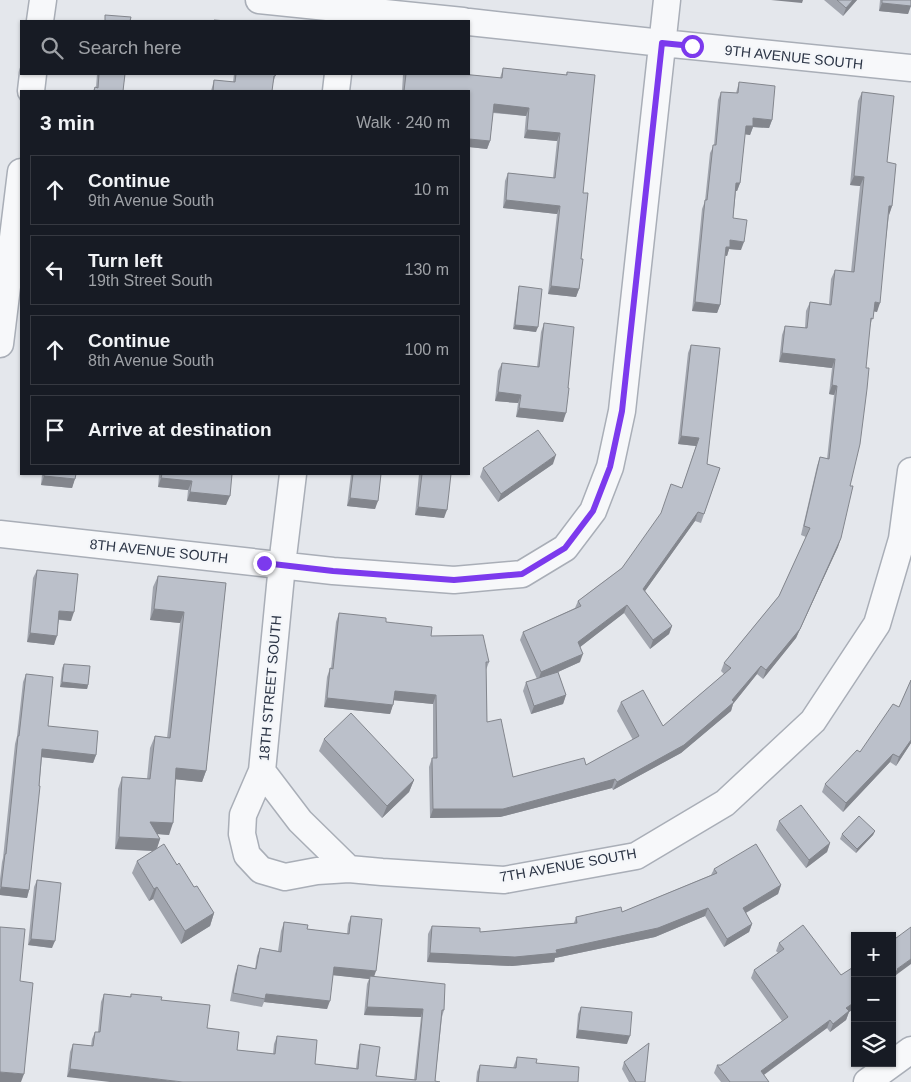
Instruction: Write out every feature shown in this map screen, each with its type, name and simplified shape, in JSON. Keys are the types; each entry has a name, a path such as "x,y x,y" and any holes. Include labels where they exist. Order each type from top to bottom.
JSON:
{"street":[{"path":"40,20 42,0"},
{"path":"259,0 452,20"},
{"name":"8TH AVENUE SOUTH","path":"0,534 333,571 454,580 522,574 565,548 593,511 610,467 622,411 666,0"},
{"name":"9TH AVENUE SOUTH","path":"470,22 911,68"},
{"path":"31,90 34,75"},
{"path":"336,90 338,75"},
{"path":"0,344 20,180"},
{"name":"7TH AVENUE SOUTH","path":"262,771 243,815 242,834 247,855 261,870 285,877 317,871 349,869 504,880 636,856 725,802 814,720 876,624 902,539 911,471"},
{"name":"18TH STREET SOUTH","path":"292,475 262,771 300,821 349,869"},
{"path":"867,1082 911,1050"}],"building":[{"path":"837,0 853,0 846,8"},
{"path":"882,0 911,0 911,6 882,3"},
{"path":"105,15 131,17 130,20 105,20"},
{"path":"503,68 567,75 567,72 595,75 583,193 588,193 579,289 551,286 560,206 506,200 508,173 555,178 560,133 527,130 529,108 494,104 490,141 470,139 470,90 404,90 406,75 470,75 502,78"},
{"path":"99,75 125,75 123,90 94,90 95,87 98,88"},
{"path":"236,75 276,75 272,90 213,90 214,80 235,82"},
{"path":"739,82 775,86 772,120 753,118 753,126 746,126 740,183 736,183 733,218 747,220 744,242 730,240 730,247 726,247 720,305 695,302 705,200 707,200 713,145 716,145 721,92 738,93"},
{"path":"862,92 894,96 887,162 896,164 892,206 889,206 880,303 875,302 873,319 871,318 866,368 869,368 867,389 860,444 850,486 853,486 841,538 800,629 766,670 761,666 732,700 734,702 684,745 617,782 615,779 503,809 433,809 432,758 437,758 436,695 395,691 393,705 327,698 330,668 333,669 339,613 386,618 386,622 432,627 431,636 483,635 489,662 486,662 487,722 501,719 513,777 584,758 586,765 639,736 621,702 643,690 663,726 731,668 724,663 779,596 810,528 804,526 820,457 829,459 837,386 832,385 835,359 782,353 785,326 807,328 810,302 831,305 835,270 854,272 864,177 854,176"},
{"path":"519,286 542,289 538,327 515,325"},
{"path":"544,323 574,327 566,413 519,408 521,395 498,392 502,363 539,367"},
{"path":"691,345 720,348 707,464 720,468 704,514 698,512 643,589 672,626 653,640 627,605 578,642 583,654 541,672 523,632 581,606 578,601 622,568 661,513 671,484 682,488 699,438 681,436"},
{"path":"538,430 556,455 501,494 483,468"},
{"path":"44,475 76,475 75,479"},
{"path":"162,475 232,475 230,496 190,492 192,481 161,478"},
{"path":"353,475 381,475 378,501 350,498"},
{"path":"422,475 451,475 447,510 418,507"},
{"path":"37,570 78,574 74,612 59,611 57,636 30,633"},
{"path":"158,576 226,583 206,771 176,768 173,823 150,822 160,839 119,837 122,777 150,779 155,736 170,738 184,612 154,609"},
{"path":"64,664 90,666 88,685 62,682"},
{"path":"558,672 566,695 534,706 526,682"},
{"path":"26,674 53,677 48,726 98,731 96,755 42,749 29,890 1,887"},
{"path":"911,680 911,740 899,757 893,754 846,803 825,784 857,750 860,752 893,704 899,707"},
{"path":"351,713 414,780 387,806 324,739"},
{"path":"801,805 830,843 809,860 779,821"},
{"path":"859,816 875,831 857,849 842,834"},
{"path":"164,844 194,887 197,886 214,913 185,931 157,887 154,889 137,861"},
{"path":"756,844 781,885 743,908 752,924 727,939 708,908 658,928 556,950 557,953 515,957 430,953 432,926 480,928 480,932 577,923 576,917 621,907 622,912 717,873 714,869"},
{"path":"37,880 61,883 55,941 31,939"},
{"path":"351,916 382,919 376,971 334,967 330,1001 266,994 265,999 233,993 238,965 256,969 260,948 281,952 284,922 308,925 307,929 349,934"},
{"path":"803,925 841,975 851,969 851,1005 846,1008 849,1011 833,1024 830,1020 761,1071 769,1082 730,1082 717,1065 721,1065 788,1017 754,970 784,949 779,943"},
{"path":"0,927 25,929 20,981 33,983 24,1074 0,1072"},
{"path":"911,927 911,959 896,971 896,938"},
{"path":"370,976 445,984 444,1010 442,1010 435,1081 440,1082 183,1082 70,1069 73,1044 93,1046 95,1032 100,1032 104,994 131,997 131,994 162,997 161,1000 210,1005 207,1028 239,1032 237,1050 275,1054 277,1036 317,1040 315,1064 358,1069 360,1044 380,1047 376,1076 416,1080 423,1009 367,1007"},
{"path":"581,1007 632,1012 630,1036 578,1030"},
{"path":"649,1043 645,1082 636,1082 624,1062"},
{"path":"517,1057 537,1059 536,1063 579,1067 578,1082 478,1082 480,1065 516,1068"}],"route":[{"path":"264,563 333,571 454,580 522,574 565,548 593,511 610,467 622,411 662,43 692,46"}]}
